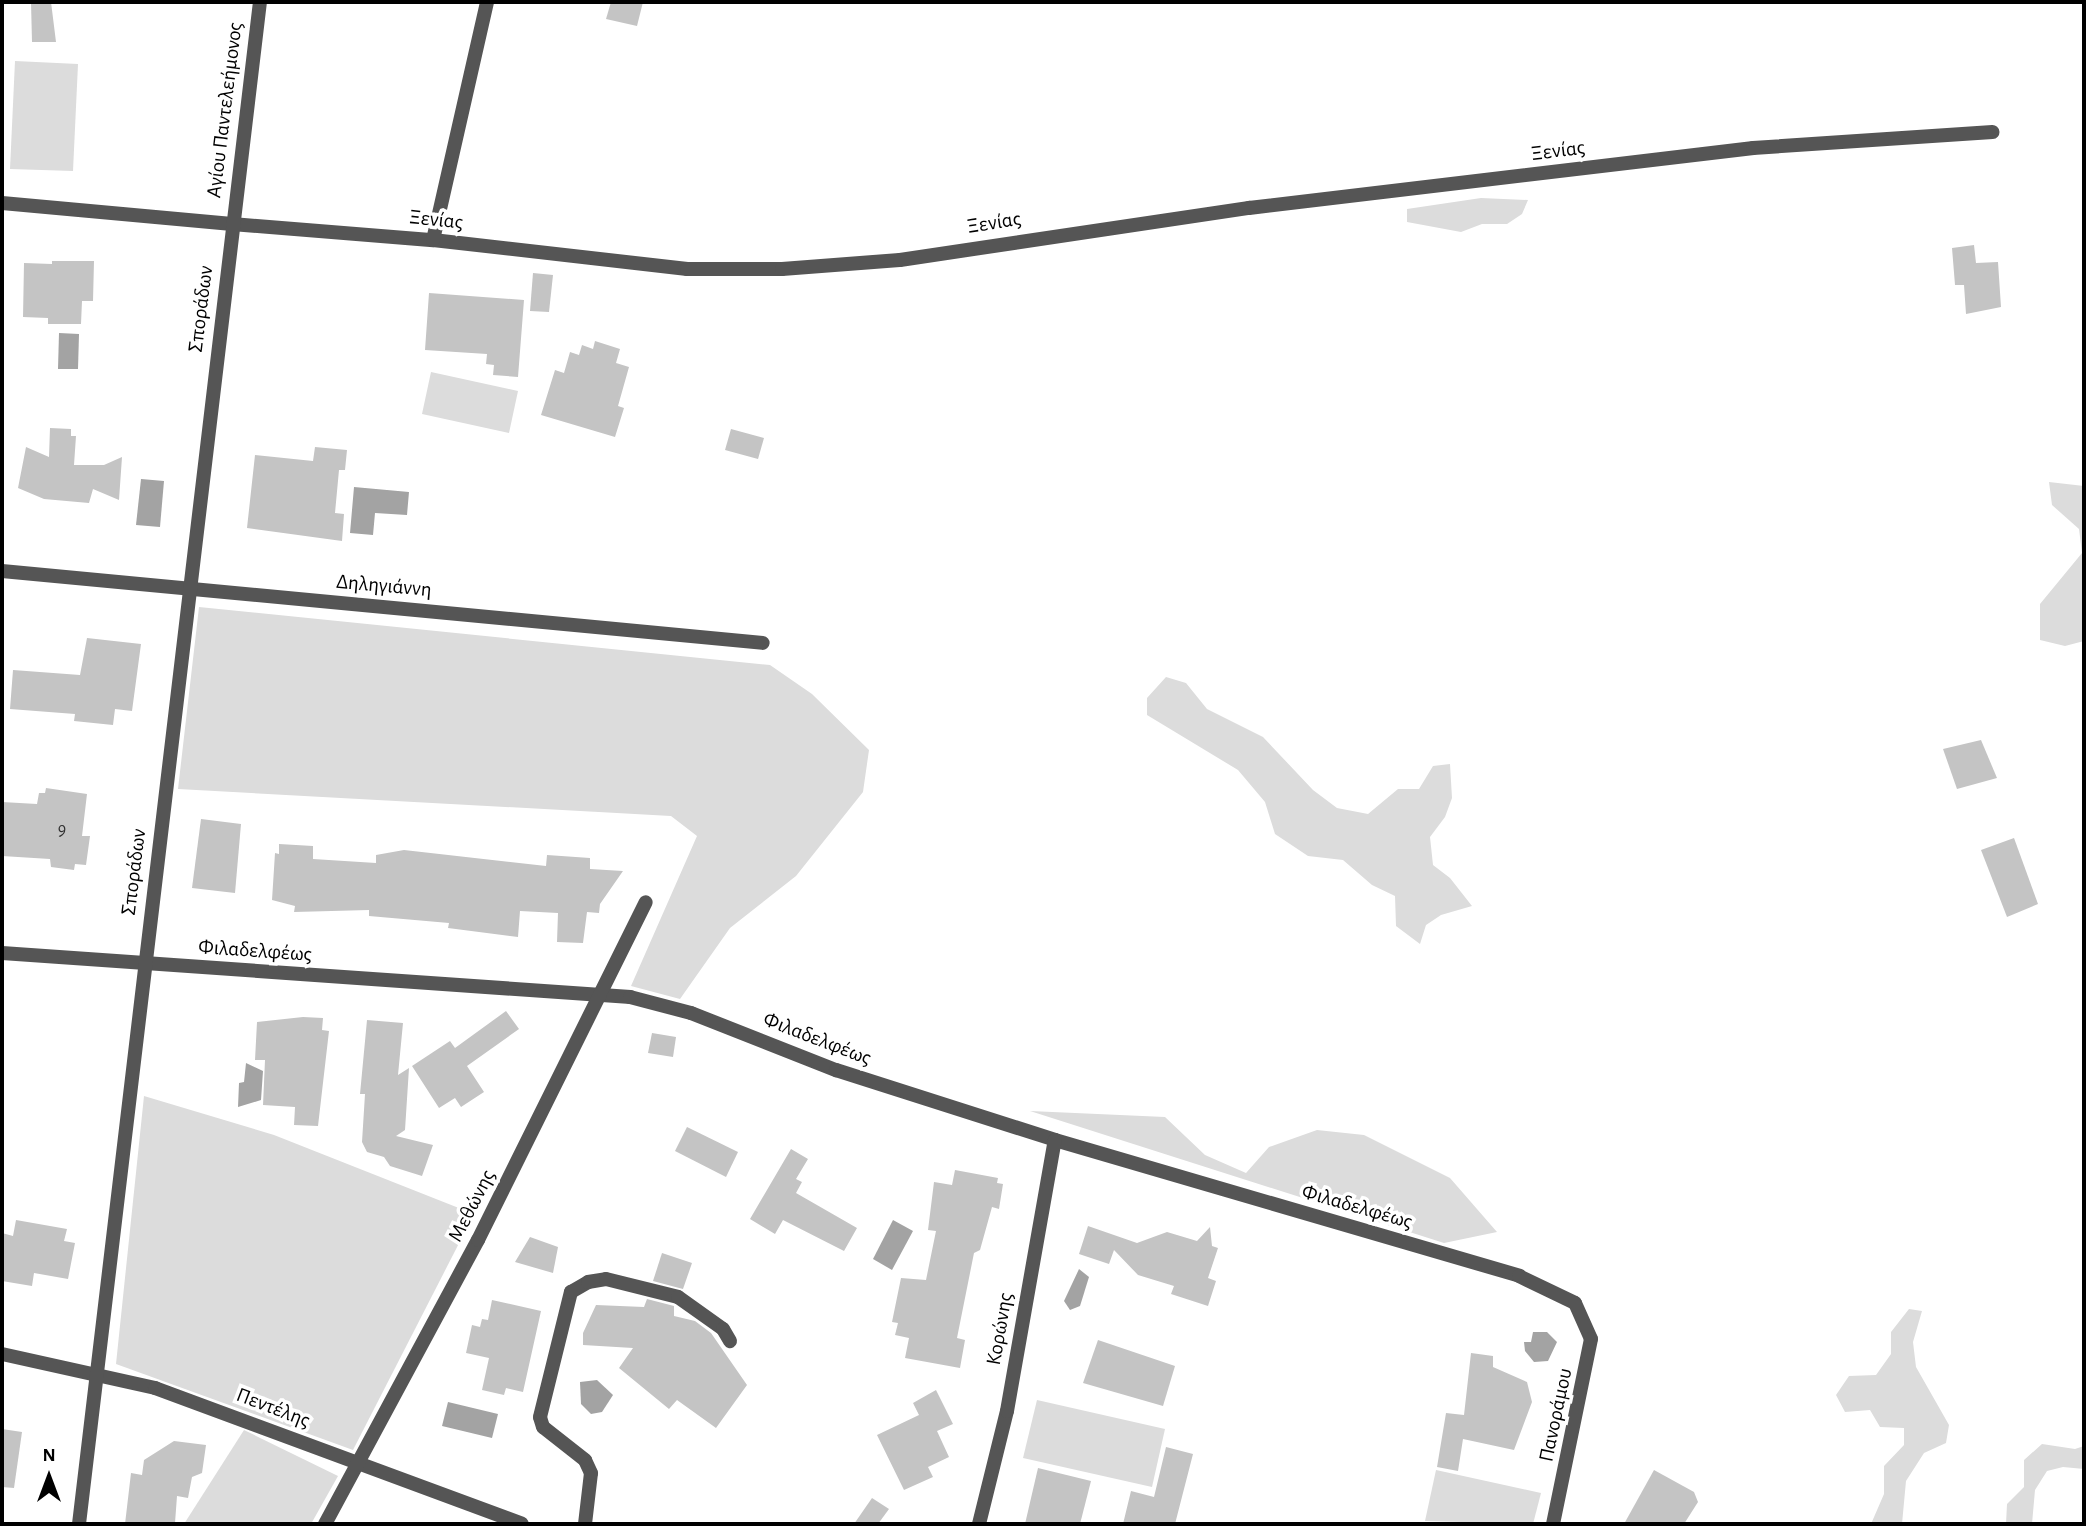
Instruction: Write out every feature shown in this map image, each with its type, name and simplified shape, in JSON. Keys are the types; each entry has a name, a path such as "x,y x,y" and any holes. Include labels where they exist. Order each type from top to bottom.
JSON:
{"street":[{"name":"Αγίου Παντελεήμονος","path":"232,224 260,2"},
{"path":"433,240 486,2"},
{"name":"Ξενίας","path":"2,203 433,240 687,269 795,268 900,260 1249,208 1753,148 1992,132"},
{"name":"Σποράδων","path":"79,1524 232,224"},
{"name":"Δηληγιάννη","path":"2,571 763,643"},
{"name":"Μεθώνης","path":"325,1524 602,995 646,902"},
{"name":"Φιλαδελφέως","path":"2,953 630,997 691,1013 836,1070 1055,1140 1519,1276 1562,1293 1583,1316"},
{"name":"Κορώνης","path":"979,1524 1007,1411 1055,1140"},
{"path":"585,1524 591,1473 584,1460 543,1427 540,1416 571,1292 588,1282 606,1279 678,1297 723,1329 730,1341"},
{"name":"Πανοράμου","path":"1553,1524 1588,1367 1591,1339 1583,1316"},
{"name":"Πεντέλης","path":"2,1353 97,1373 217,1409 522,1524"}],"shaded area":[{"path":"15,61 78,64 73,171 10,169"},
{"path":"1481,198 1528,200 1522,214 1507,224 1482,224 1461,232 1407,222 1407,209"},
{"path":"59,333 79,334 78,369 58,369"},
{"path":"431,372 518,391 509,433 422,414"},
{"path":"141,479 164,481 160,527 136,525"},
{"path":"2049,482 2084,486 2084,641 2065,646 2040,640 2040,604 2082,553 2079,529 2052,505"},
{"path":"354,487 409,492 407,515 375,513 373,535 350,533"},
{"path":"199,607 770,665 812,694 869,750 863,792 796,876 730,928 680,999 631,986 697,836 671,816 178,789"},
{"path":"1166,677 1186,683 1207,709 1263,737 1313,790 1337,808 1368,814 1398,789 1419,789 1433,766 1450,764 1452,798 1445,817 1430,837 1433,865 1450,878 1472,906 1441,915 1426,925 1420,944 1396,926 1395,896 1372,885 1343,860 1308,856 1275,834 1265,802 1238,770 1147,715 1147,698"},
{"path":"246,1063 263,1071 261,1100 238,1107 239,1083 244,1082"},
{"path":"144,1096 274,1135 474,1214 353,1450 116,1364"},
{"path":"1030,1111 1165,1117 1205,1155 1246,1173 1269,1147 1317,1130 1364,1135 1450,1178 1497,1232 1444,1243"},
{"path":"893,1220 913,1231 892,1270 873,1259"},
{"path":"1079,1269 1089,1277 1080,1306 1070,1310 1064,1301"},
{"path":"1909,1309 1922,1311 1913,1342 1916,1367 1949,1425 1946,1443 1924,1453 1906,1481 1902,1524 1871,1524 1884,1494 1884,1466 1904,1445 1904,1428 1880,1427 1870,1410 1845,1412 1836,1395 1849,1376 1876,1375 1891,1354 1891,1332"},
{"path":"1533,1332 1547,1332 1557,1342 1548,1361 1534,1362 1525,1351 1524,1342 1531,1342"},
{"path":"597,1380 613,1395 602,1412 591,1414 581,1404 580,1382"},
{"path":"1037,1400 1165,1429 1152,1487 1023,1458"},
{"path":"448,1402 498,1414 492,1438 442,1426"},
{"path":"244,1430 338,1476 311,1524 184,1524"},
{"path":"2042,1444 2075,1449 2084,1446 2084,1469 2063,1467 2047,1471 2035,1490 2032,1524 2006,1524 2007,1504 2024,1487 2024,1460"},
{"path":"1436,1470 1541,1493 1533,1524 1425,1521"}],"building":[{"path":"31,2 51,2 56,42 32,42"},
{"path":"611,2 643,2 637,26 606,19"},
{"path":"1974,245 1976,263 1998,262 2001,307 1966,314 1964,285 1955,285 1952,248"},
{"path":"52,261 94,261 93,301 82,301 81,324 48,324 48,318 23,317 24,263 52,264"},
{"path":"533,273 553,275 549,312 530,311"},
{"path":"429,293 524,300 518,377 493,375 494,365 486,364 487,354 425,350"},
{"path":"595,341 620,349 616,363 629,367 618,406 624,408 615,437 541,415 555,370 564,373 570,352 579,355 582,345 593,349"},
{"path":"50,428 71,429 71,436 76,436 74,465 104,465 122,457 119,500 93,489 89,503 44,499 18,488 26,447 49,457"},
{"path":"731,429 764,438 758,459 725,450"},
{"path":"315,447 347,450 345,470 339,470 335,513 344,514 342,541 247,528 255,455 313,461"},
{"path":"87,638 141,644 132,711 115,709 113,725 74,721 75,714 10,709 13,670 80,675"},
{"path":"1981,740 1997,778 1957,789 1943,749"},
{"path":"46,788 87,794 82,836 90,836 86,865 75,864 74,870 51,867 50,859 2,856 2,802 37,804 39,793 45,793"},
{"path":"201,819 241,824 235,893 192,888"},
{"path":"2014,838 2038,904 2007,917 1981,850"},
{"path":"279,844 313,846 313,859 376,863 376,855 404,850 546,866 547,855 590,858 590,869 623,871 600,904 599,913 587,912 583,943 557,942 558,913 520,911 518,937 448,928 449,923 369,916 369,910 294,912 295,906 272,900 275,853 279,854"},
{"path":"506,1011 519,1029 467,1066 484,1092 461,1107 455,1098 439,1108 412,1066 450,1041 455,1048"},
{"path":"303,1017 323,1018 322,1030 329,1031 318,1126 294,1125 295,1107 263,1105 265,1060 255,1060 257,1022"},
{"path":"367,1020 403,1023 398,1075 409,1068 405,1130 396,1136 433,1145 422,1176 390,1166 384,1157 367,1152 362,1142 365,1094 360,1094"},
{"path":"652,1033 676,1037 673,1057 648,1053"},
{"path":"687,1127 738,1152 726,1177 675,1151"},
{"path":"791,1149 808,1159 796,1179 802,1182 796,1193 857,1228 844,1251 783,1220 775,1234 750,1219"},
{"path":"955,1170 998,1178 997,1183 1003,1184 999,1209 992,1207 980,1250 974,1253 957,1338 965,1340 960,1368 905,1358 909,1338 895,1335 898,1323 892,1322 901,1278 926,1280 936,1231 928,1230 934,1182 952,1185"},
{"path":"16,1220 67,1229 64,1241 75,1243 68,1279 34,1273 32,1286 2,1281 2,1233 13,1236"},
{"path":"1088,1226 1137,1243 1167,1232 1197,1241 1210,1227 1212,1246 1218,1248 1208,1278 1216,1281 1208,1306 1171,1294 1174,1286 1138,1275 1114,1250 1109,1264 1079,1254"},
{"path":"530,1237 558,1247 553,1273 515,1262"},
{"path":"662,1253 692,1263 683,1289 653,1281"},
{"path":"647,1299 674,1306 674,1316 695,1321 711,1333 747,1385 716,1428 677,1400 669,1409 619,1368 633,1348 583,1345 583,1333 596,1305 644,1307"},
{"path":"492,1300 541,1311 523,1392 506,1388 504,1395 482,1390 489,1358 466,1353 472,1325 480,1327 482,1319 488,1320"},
{"path":"1098,1340 1175,1366 1163,1406 1083,1383"},
{"path":"1471,1353 1493,1356 1493,1367 1527,1382 1532,1402 1514,1450 1463,1439 1458,1471 1437,1467 1446,1413 1464,1415"},
{"path":"936,1390 953,1424 937,1431 949,1457 928,1467 933,1477 904,1490 877,1435 919,1415 913,1403"},
{"path":"2,1429 22,1432 14,1488 2,1487"},
{"path":"174,1441 206,1445 202,1473 192,1477 188,1498 177,1496 175,1523 125,1524 131,1473 142,1475 144,1460"},
{"path":"1166,1447 1193,1454 1175,1524 1123,1524 1131,1491 1154,1497"},
{"path":"1038,1468 1091,1481 1080,1524 1025,1524"},
{"path":"1654,1470 1694,1492 1698,1502 1684,1524 1624,1524"},
{"path":"872,1498 889,1509 878,1524 854,1524"}]}
